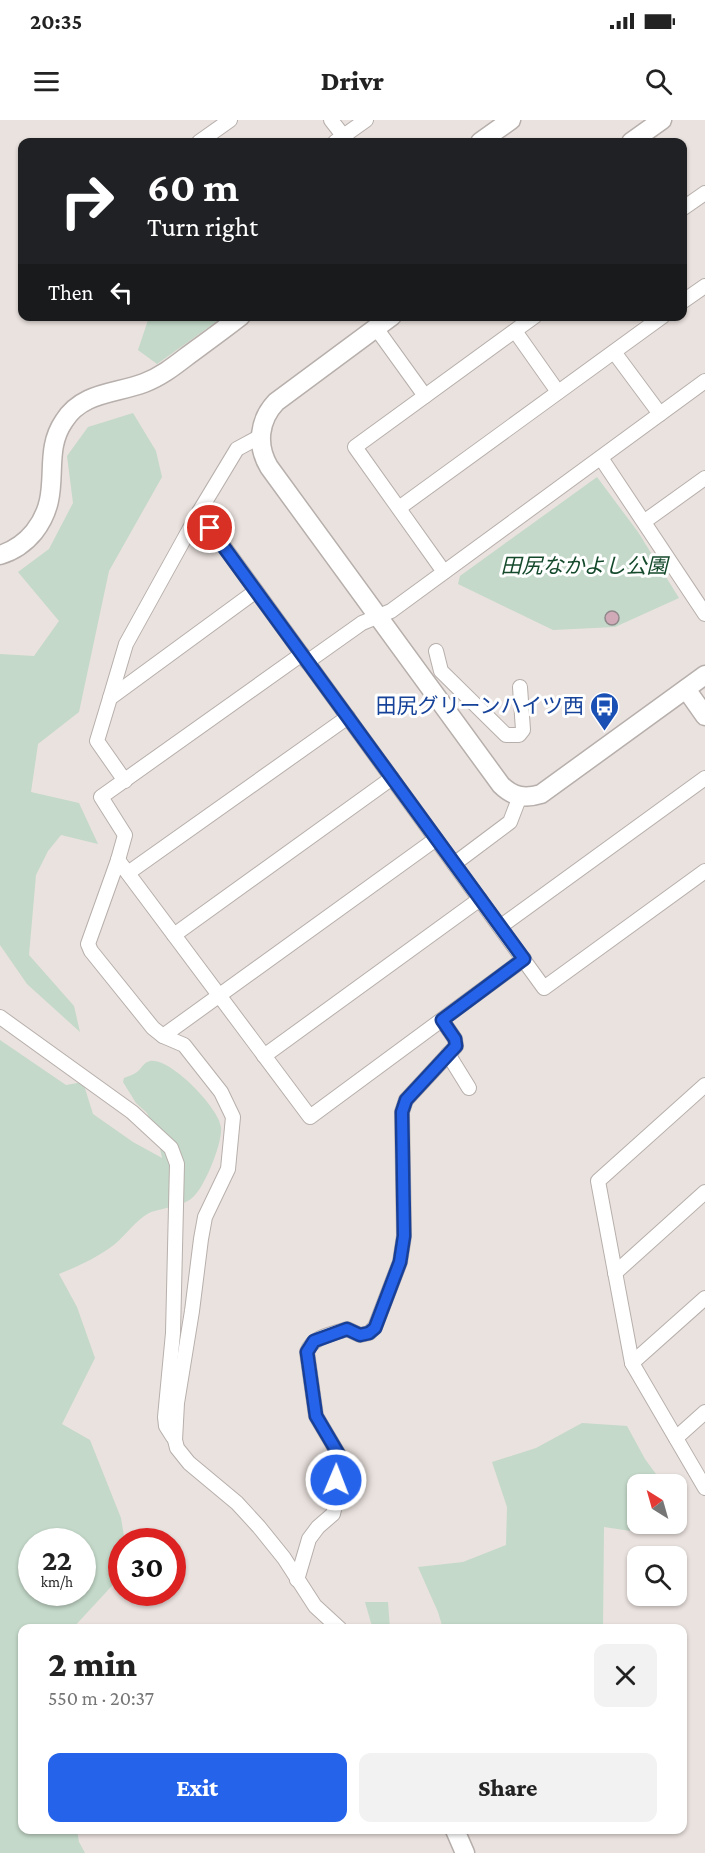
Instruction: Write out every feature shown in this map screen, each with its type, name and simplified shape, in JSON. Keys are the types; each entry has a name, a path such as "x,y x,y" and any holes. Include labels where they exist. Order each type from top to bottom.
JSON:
{"street":[{"path":"205,138 230,120"},
{"path":"331,120 340,138"},
{"path":"345,138 366,120"},
{"path":"486,138 511,120"},
{"path":"637,138 662,120"},
{"path":"687,206 705,193"},
{"path":"687,299 705,286"},
{"path":"0,555 24,543 47,512 51,493 54,439 60,426 74,408 94,397 159,377 235,321"},
{"path":"385,321 269,409 264,419 261,436 262,449 269,467 501,785 512,794 520,796 536,795 552,787 705,675"},
{"path":"444,572 355,447 528,321"},
{"path":"399,508 656,321"},
{"path":"376,328 425,396"},
{"path":"515,331 558,392"},
{"path":"614,352 660,414"},
{"path":"335,1624 315,1606 284,1558 259,1527 237,1503 183,1456 177,1448 175,1440 180,1377 192,1311 201,1239 205,1217 228,1169 233,1117 221,1092 183,1045 163,1036 146,1020 91,951 88,944 125,835 101,797 304,658 362,622 391,611 705,381"},
{"path":"125,781 97,741 126,644 199,512 237,449 261,436"},
{"path":"601,458 705,614"},
{"path":"645,521 705,478"},
{"path":"199,512 544,988 705,871"},
{"path":"110,698 256,591"},
{"path":"436,651 438,673 506,735 519,735 524,730 519,687"},
{"path":"686,689 705,716"},
{"path":"128,873 348,717"},
{"path":"174,935 392,778"},
{"path":"500,927 705,778"},
{"path":"454,864 510,822 520,796"},
{"path":"163,1036 436,839"},
{"path":"118,860 310,1118 524,959"},
{"path":"264,1056 480,899"},
{"path":"0,1017 132,1112 165,1142 174,1156 177,1164 173,1333 165,1417 168,1431 175,1440"},
{"path":"297,1580 309,1539 318,1527 333,1514 339,1455 316,1416 307,1352 314,1341 347,1329 360,1335 369,1333 375,1328 400,1262 404,1236 402,1112 406,1100 456,1046 455,1039 442,1020"},
{"path":"448,1054 469,1088"},
{"path":"705,1085 598,1181 632,1363 705,1488"},
{"path":"615,1273 705,1192"},
{"path":"632,1363 705,1298"},
{"path":"676,1438 705,1412"},
{"path":"458,1834 465,1853"}],"green space":[{"path":"147,321 217,321 157,364 138,350"},
{"path":"133,413 156,451 162,477 109,571 79,712 38,744 31,792 79,803 98,844 61,835 48,851 36,875 29,955 74,1006 80,1032 27,984 0,945 0,654 34,656 59,621 18,572 49,549 73,503 67,456 88,427"},
{"name":"田尻なかよし公園","path":"597,477 638,532 679,598 615,627 553,630 458,584 460,576"},
{"path":"0,1040 66,1085 83,1082 93,1114 133,1142 162,1158 157,1134 147,1113 136,1103 123,1082 124,1078 137,1072 144,1064 150,1061 159,1062 181,1075 212,1108 221,1127 212,1165 202,1185 192,1198 149,1213 109,1249 59,1274 77,1307 95,1358 62,1424 90,1440 121,1518 123,1528 108,1528 108,1590 96,1603 96,1528 18,1528 18,1606 93,1606 77,1624 18,1624 18,1834 78,1834 85,1853 0,1853"},
{"path":"582,1423 627,1426 656,1474 627,1474 627,1530 604,1527 603,1624 442,1624 418,1567 463,1562 506,1545 507,1507 492,1462 536,1448"},
{"path":"365,1602 388,1602 390,1624 371,1623"}],"building":[{"path":"609,611 615,611 619,618 615,625 609,625 605,621 605,615"}],"place":[{"name":"田尻グリーンハイツ西","path":"605,732"}],"route":[{"path":"210,528 524,959 442,1020 455,1039 456,1046 406,1100 402,1112 404,1236 400,1262 375,1328 369,1333 360,1335 347,1329 314,1341 307,1352 316,1416 339,1455 336,1480"}]}
